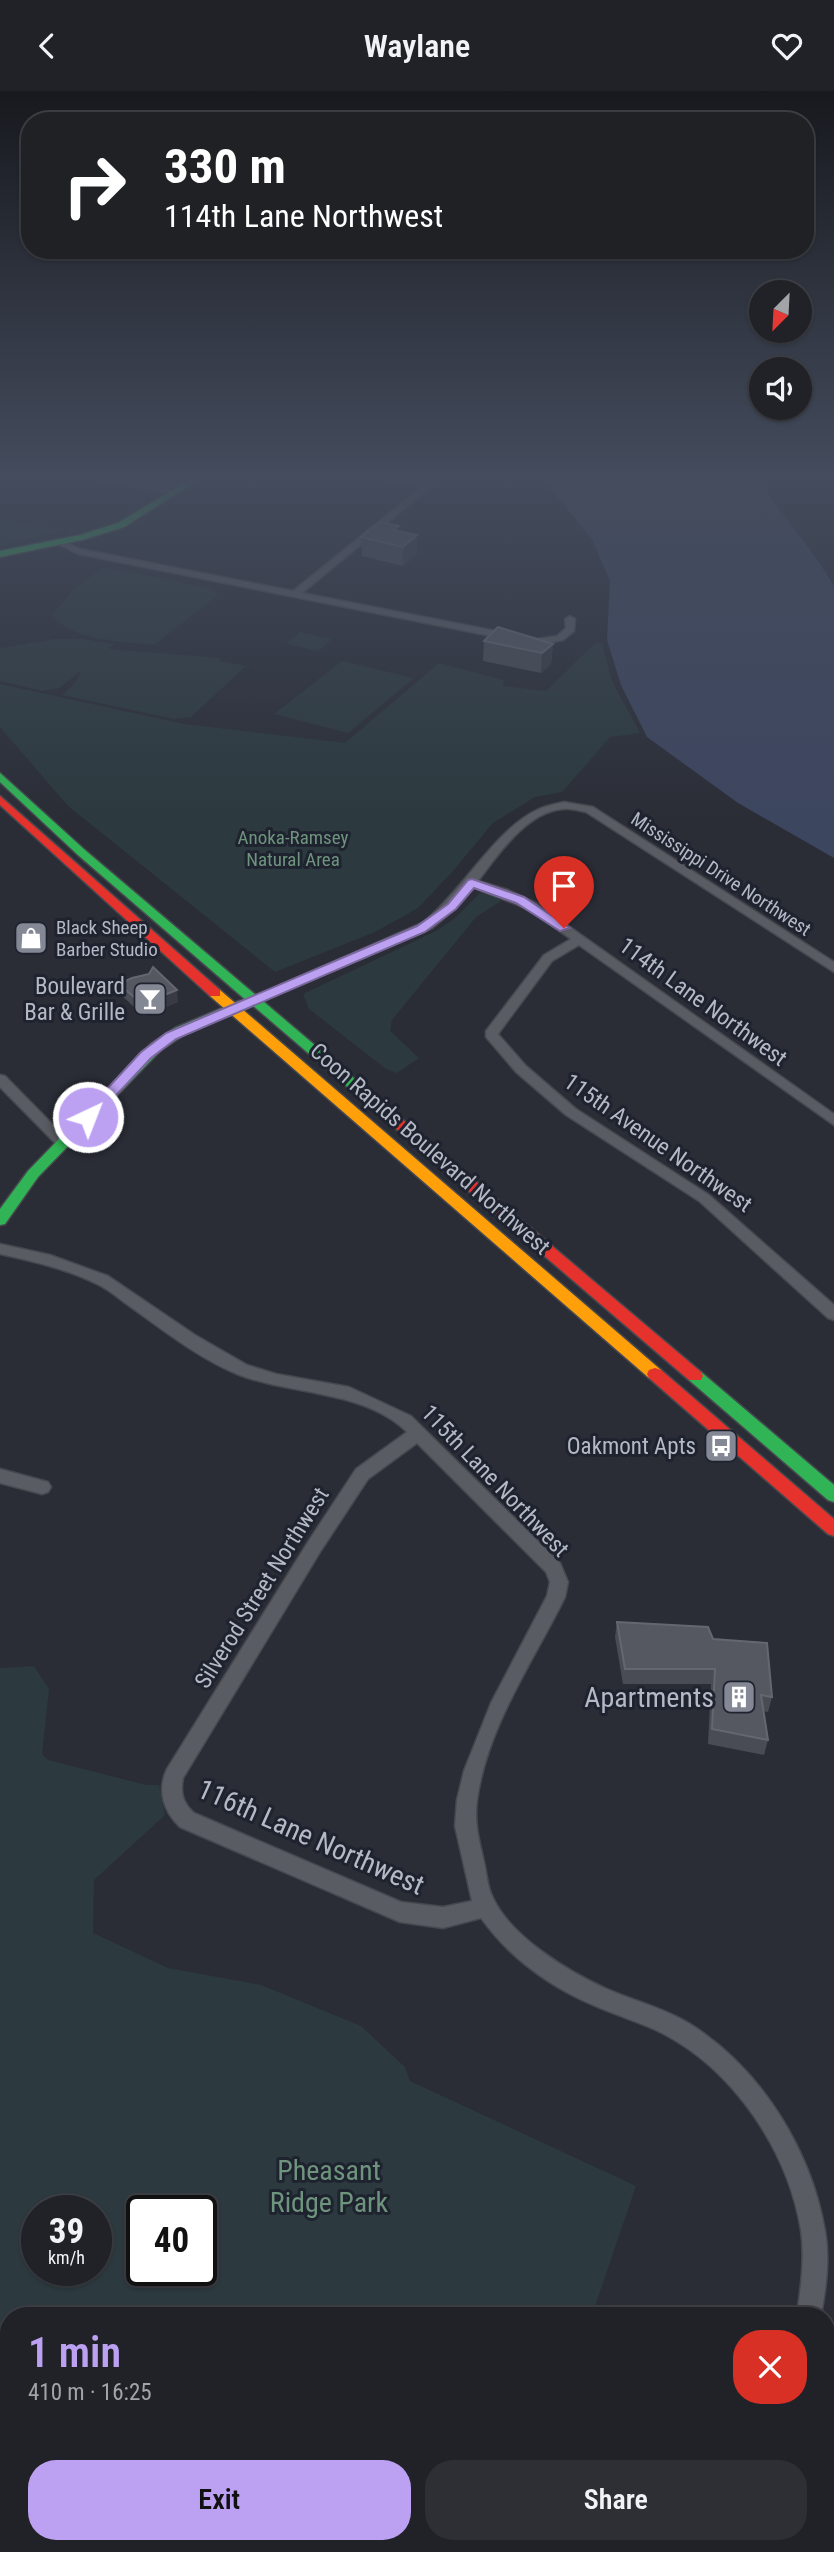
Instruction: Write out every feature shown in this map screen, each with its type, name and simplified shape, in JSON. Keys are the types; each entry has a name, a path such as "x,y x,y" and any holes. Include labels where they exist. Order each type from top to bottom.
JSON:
{"main road":[{"name":"Coon Rapids Boulevard Northwest","path":"0,776 82,853 834,1496"},
{"name":"Coon Rapids Boulevard Northwest","path":"0,800 234,1008 834,1529"},
{"path":"0,1220 23,1186 156,1047 180,1031 253,1000"}],"street":[{"path":"274,590 539,642 565,635 571,629 570,619"},
{"path":"295,594 300,590"},
{"name":"Mississippi Drive Northwest","path":"472,883 511,835 531,817 560,805 576,805 589,809 834,968"},
{"path":"253,1000 421,929 452,906 472,883"},
{"name":"114th Lane Northwest","path":"472,883 520,900 580,939 834,1121"},
{"name":"115th Avenue Northwest","path":"580,939 548,958 491,1034 522,1069 571,1112 704,1198 834,1314"},
{"path":"0,1079 6,1094 63,1143"},
{"name":"115th Lane Northwest","path":"0,1249 45,1259 103,1280 189,1339 241,1369 276,1380 349,1393 405,1420 554,1568 559,1582 556,1597 506,1694 472,1772 465,1826 485,1906"},
{"name":"Silverod Street Northwest","path":"170,1787 314,1547 362,1474 418,1433"},
{"path":"0,1476 42,1487"},
{"name":"116th Lane Northwest","path":"170,1787 177,1811 187,1820 400,1912 431,1919 461,1917 485,1906"},
{"path":"485,1906 530,1957 587,1991 646,2014 683,2033 720,2061 751,2097 780,2137 805,2200 813,2243 814,2278 809,2307"}],"green space":[{"path":"73,590 214,590 217,596 154,645 85,635 72,631 52,615"},
{"path":"300,632 332,639 318,651 286,644"},
{"path":"54,639 83,639 114,644 109,649 221,658 220,661 246,666 191,717 174,719 62,695 73,685 81,671 59,688 43,691 0,681 0,648"},
{"name":"Anoka-Ramsey Natural Area","path":"595,643 602,643 612,681 640,733 610,737 562,792 535,797 493,823 418,908 375,932 275,972 68,806 0,727 0,684 184,724 345,743 439,663 504,680 503,686 546,691"},
{"path":"342,661 414,678 348,733 274,714"},
{"path":"482,891 501,901 476,917 392,1020 390,1031 419,1058 397,1073 386,1069 309,1009 303,994 436,931 454,919"},
{"name":"Pheasant Ridge Park","path":"34,1666 49,1689 42,1754 48,1760 146,1785 159,1785 165,1815 94,1880 93,1933 168,1968 261,1985 361,2026 405,2067 410,2081 636,2186 595,2307 0,2307 0,1668"}],"water":[{"path":"610,590 834,590 834,858 738,803 647,737 621,685 607,640"}],"building":[{"path":"498,627 553,644 542,653 484,641"},
{"path":"153,967 177,990 142,1004 119,984 149,974"},
{"name":"Apartments","path":"617,1622 708,1627 713,1639 767,1643 772,1697 761,1695 768,1740 712,1729 715,1669 625,1669"}],"traffic: fast":[{"path":"0,776 82,853 398,1123"},
{"path":"0,1220 33,1174 156,1047 180,1031 244,1004"},
{"path":"695,1376 834,1495"}],"traffic: slow":[{"path":"215,993 655,1374"}],"traffic: jam":[{"path":"0,799 215,993"},
{"path":"398,1123 695,1376"},
{"path":"655,1374 834,1529"}],"place":[{"name":"Black Sheep Barber Studio","path":"31,938"},
{"name":"Boulevard Bar & Grille","path":"150,999"},
{"name":"Oakmont Apts","path":"721,1446"},
{"name":"Apartments","path":"739,1697"}],"route":[{"path":"88,1117 146,1055 171,1036 421,929 452,906 472,883 520,900 564,928"}]}
